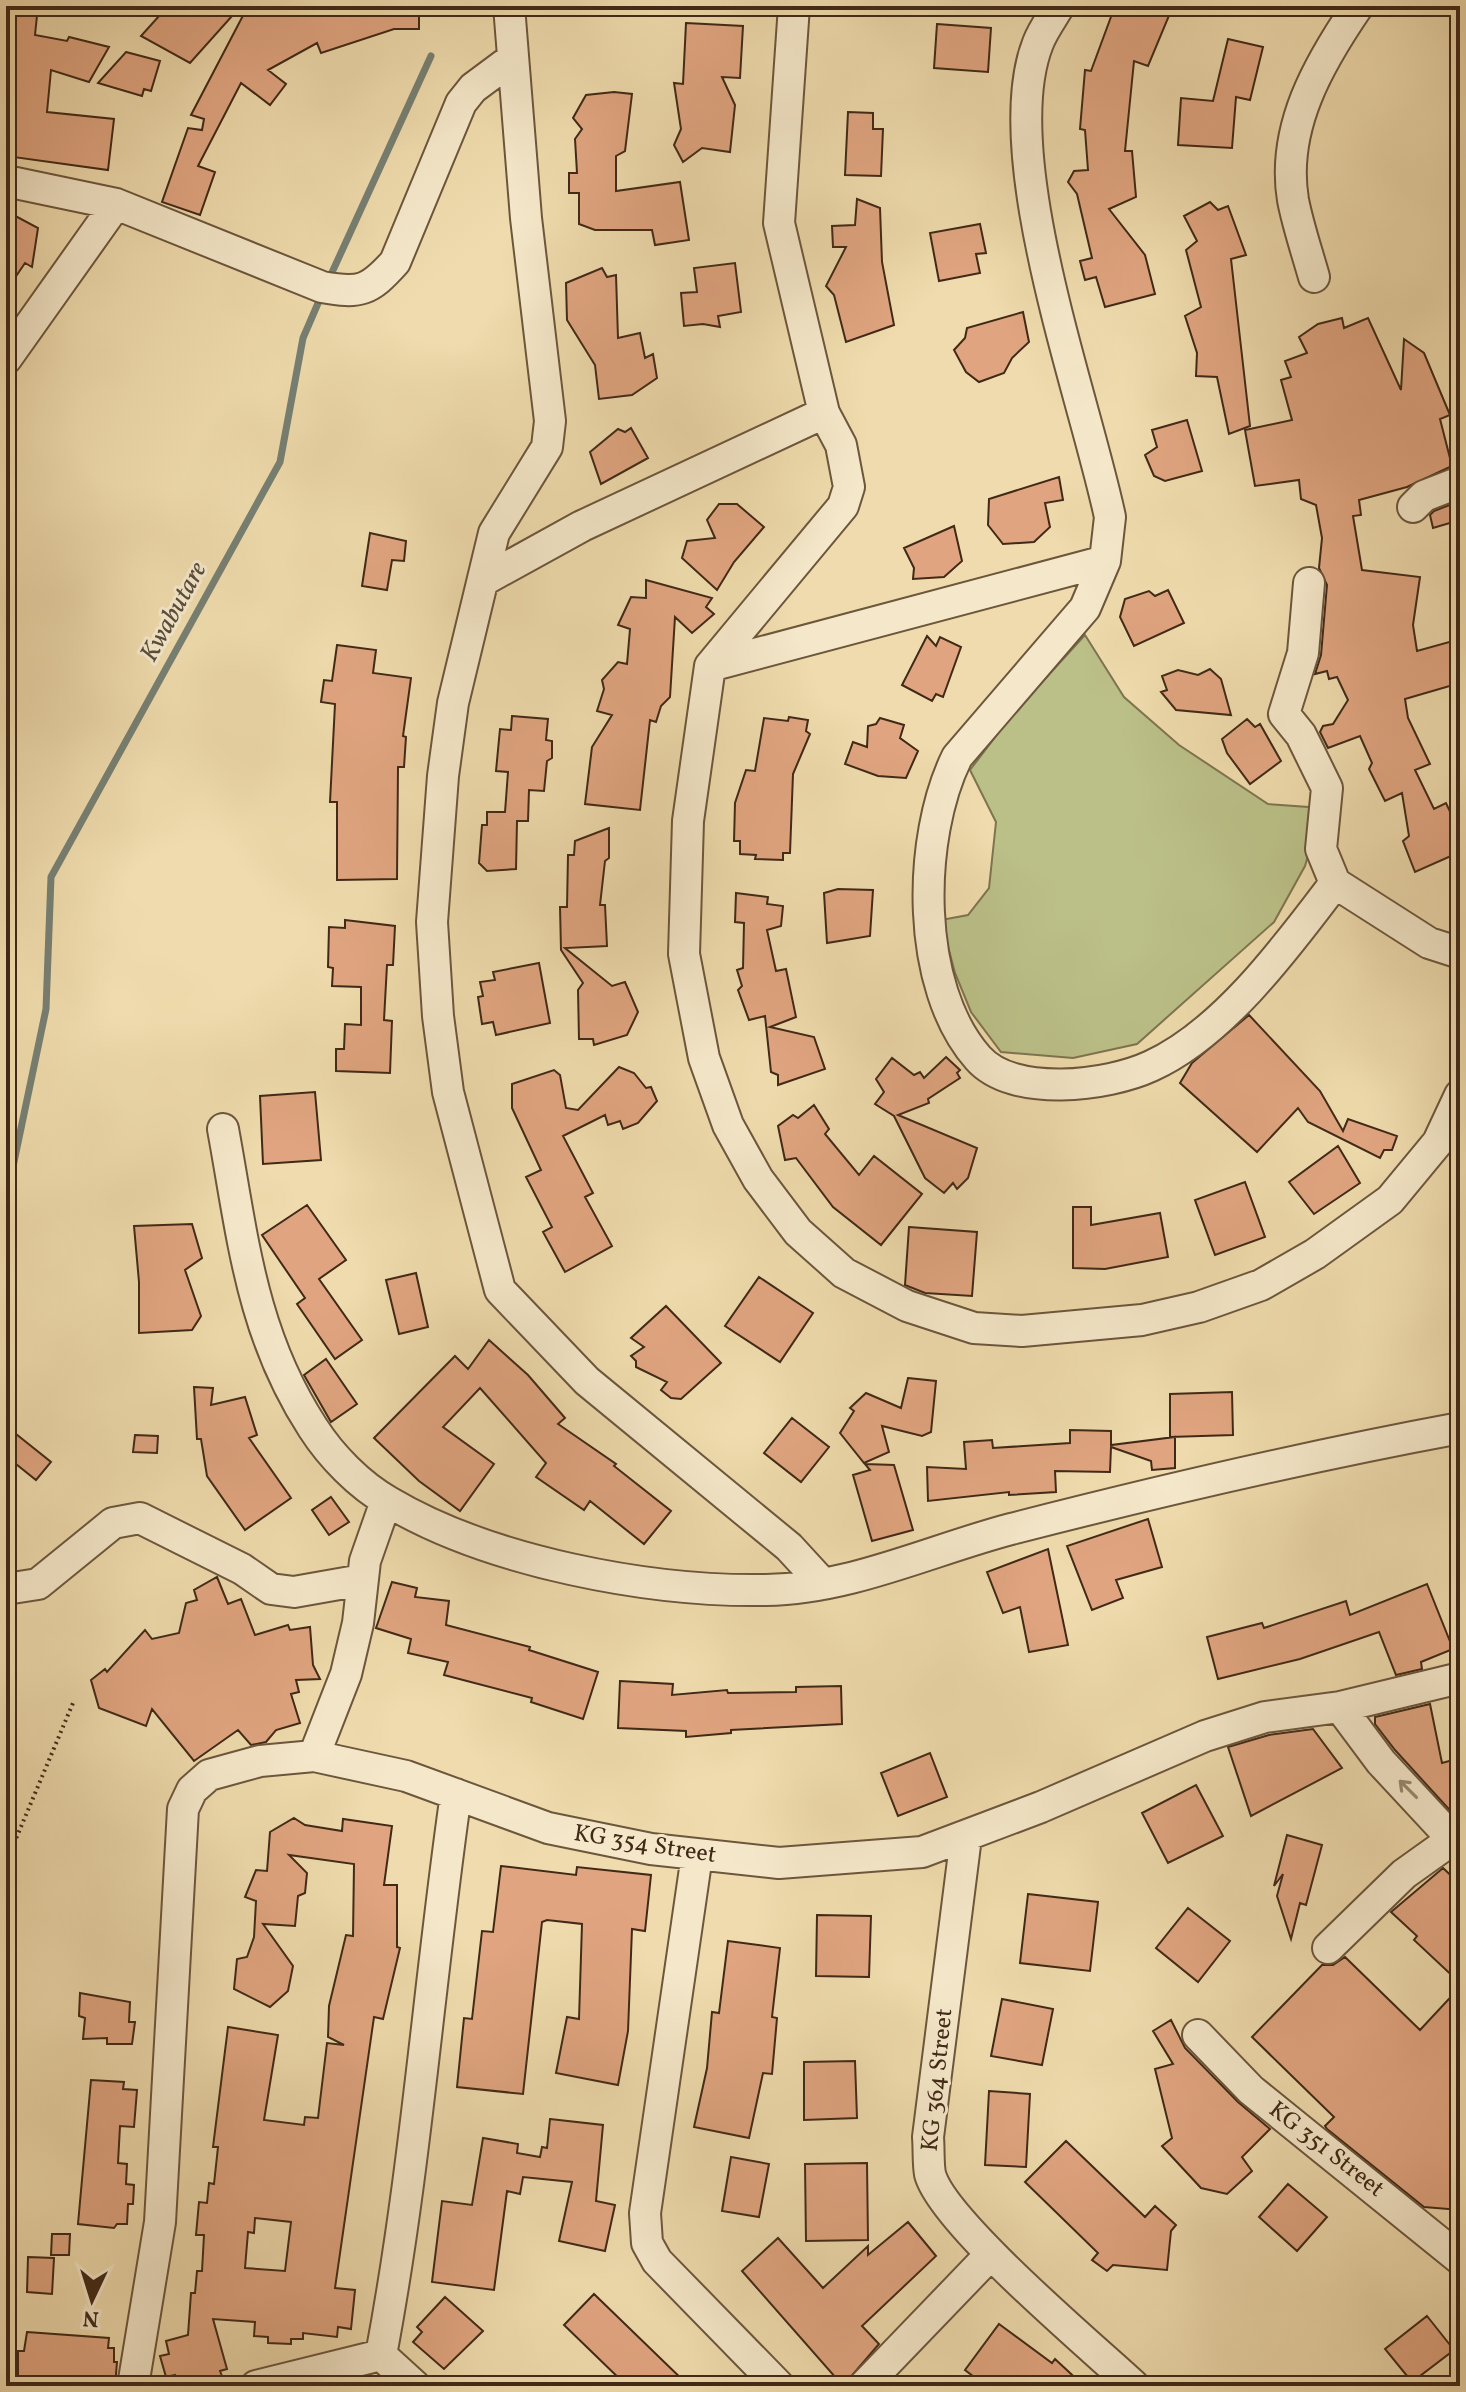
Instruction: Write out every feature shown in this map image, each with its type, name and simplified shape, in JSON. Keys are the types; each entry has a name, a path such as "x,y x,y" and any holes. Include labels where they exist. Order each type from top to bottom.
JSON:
{"street":[{"path":"509,6 550,421 547,447 494,533 453,703 443,776 432,922 438,1016 448,1092 500,1290 587,1381 789,1547 823,1584"},
{"path":"794,6 779,223 824,413 841,445 849,487 843,506 710,666 688,821 685,940 704,1058 728,1125 758,1179 798,1232 844,1273 907,1306 974,1328 1067,1328 1142,1320 1199,1307 1275,1277 1315,1254 1390,1200 1438,1142 1460,1095"},
{"path":"1059,6 1037,44 1026,127 1041,245 1110,517 1105,561 1085,608 957,757 936,819 927,913 954,1019 978,1058 1013,1079 1050,1085 1100,1081 1151,1066 1241,999 1335,883"},
{"path":"1314,277 1293,199 1290,153 1307,91 1358,6"},
{"path":"6,181 116,204 322,287 350,292 378,282 395,262 461,103 473,88 512,59"},
{"path":"6,359 116,204"},
{"path":"484,580 582,526 824,413"},
{"path":"1413,507 1424,496 1460,482"},
{"path":"710,666 1105,561"},
{"path":"1309,583 1303,653 1284,714 1301,735 1327,788 1321,849 1335,883 1429,943 1460,953"},
{"path":"223,1129 257,1313 277,1363 323,1442 341,1464 386,1501 444,1529 590,1575 767,1590 823,1584 1007,1530 1139,1497 1460,1428"},
{"path":"314,1756 346,1674 358,1623 370,1537 386,1501"},
{"path":"6,1589 38,1584 113,1523 140,1518 242,1569 271,1589 294,1592 362,1580"},
{"name":"KG 354 Street","path":"133,2386 160,2222 183,1809 192,1790 209,1775 260,1761 314,1756 406,1776 548,1828 697,1855 779,1863 830,1861 922,1852 966,1837 1205,1736 1265,1717 1340,1707 1460,1678"},
{"path":"1328,1948 1404,1874 1457,1840 1381,1762 1340,1707"},
{"path":"381,2355 400,2251 436,1934 456,1794"},
{"name":"KG 364 Street","path":"966,1837 928,2137 930,2176 946,2201 991,2254 1134,2386"},
{"path":"697,1855 645,2213 647,2243 657,2261 779,2386"},
{"name":"KG 351 Street","path":"1198,2035 1251,2090 1460,2259"},
{"path":"864,2386 991,2254"},
{"path":"256,2386 381,2355"},
{"path":"381,2355 415,2386"}],"path":[{"path":"6,1872 7,1860 73,1703"}],"green space":[{"path":"1085,635 1124,697 1179,745 1268,804 1322,808 1305,866 1274,922 1137,1044 1073,1058 1001,1052 971,1012 955,973 941,920 968,915 989,888 996,822 970,770 1012,715"}],"building":[{"path":"6,6 38,6 35,35 67,41 69,37 109,47 89,82 51,70 47,112 114,119 108,170 6,156"},
{"path":"168,6 241,6 190,63 141,36"},
{"path":"248,6 419,6 419,29 394,29 321,53 317,43 268,70 286,84 270,105 241,83 198,166 215,172 200,215 162,202 188,128 202,130 204,119 191,115"},
{"path":"1115,6 1173,6 1148,66 1134,61 1125,151 1132,151 1136,197 1109,209 1145,255 1155,294 1105,307 1096,277 1085,280 1080,261 1092,258 1077,194 1068,182 1074,171 1088,170 1085,130 1080,129 1085,70 1091,71"},
{"path":"686,23 743,26 740,78 722,77 735,105 730,152 702,148 683,162 674,145 681,129 674,83 683,84"},
{"path":"937,24 991,28 988,72 934,68"},
{"path":"1228,39 1263,47 1250,100 1236,97 1232,148 1178,145 1181,98 1213,101"},
{"path":"126,52 160,61 151,91 144,89 142,96 98,83"},
{"path":"632,94 625,151 616,156 616,191 680,182 689,240 655,245 652,230 595,230 579,224 579,193 569,193 569,173 577,173 575,139 582,129 573,118 586,95"},
{"path":"848,112 873,113 873,129 883,129 881,176 845,175"},
{"path":"857,199 880,208 882,262 894,325 846,342 834,295 826,286 846,247 833,247 832,226 855,225"},
{"path":"1210,202 1218,210 1228,206 1246,255 1231,259 1250,426 1229,434 1217,377 1196,376 1197,353 1185,316 1201,307 1186,250 1197,241 1184,216"},
{"path":"6,211 38,228 32,267 25,263 6,291"},
{"path":"980,224 986,253 976,254 980,273 939,281 930,233"},
{"path":"735,263 741,312 718,316 720,327 703,324 684,326 681,293 697,292 694,268"},
{"path":"602,268 607,277 616,275 618,338 640,333 645,358 653,354 657,378 632,395 599,399 595,365 567,320 566,283"},
{"path":"1023,312 1029,342 1012,358 1004,373 979,382 966,372 954,350 965,338 967,328"},
{"path":"1342,318 1344,328 1368,318 1401,390 1404,339 1424,353 1450,415 1440,419 1452,466 1407,487 1359,500 1361,515 1353,516 1362,570 1420,577 1413,625 1417,651 1460,639 1460,683 1405,699 1408,718 1430,764 1415,770 1434,809 1446,803 1460,833 1460,852 1415,872 1403,841 1409,836 1402,793 1385,801 1369,769 1372,763 1360,736 1328,748 1320,732 1323,726 1333,724 1348,700 1337,677 1329,679 1327,671 1315,674 1321,655 1327,585 1319,568 1322,538 1316,505 1301,499 1299,480 1255,486 1245,430 1292,420 1281,380 1291,377 1285,361 1307,353 1299,337 1318,324"},
{"path":"1187,420 1202,471 1165,481 1154,476 1145,455 1157,447 1152,430"},
{"path":"631,428 648,458 601,484 590,452 618,429 625,432"},
{"path":"1059,477 1063,500 1045,503 1050,527 1034,542 1003,544 988,525 989,499"},
{"path":"1460,501 1460,520 1433,528 1430,515 1434,511"},
{"path":"719,504 737,504 764,527 734,562 717,590 682,558 687,541 715,538 707,520"},
{"path":"954,526 962,561 944,577 913,579 914,568 904,548"},
{"path":"370,533 406,541 404,561 392,560 387,590 362,586"},
{"path":"646,580 712,598 706,607 714,614 692,633 675,617 670,697 661,706 656,722 650,720 640,810 585,804 592,747 612,715 597,711 604,689 602,680 618,662 627,664 630,629 618,625 631,597 646,598"},
{"path":"1168,590 1184,623 1134,646 1120,617 1125,599 1149,591 1155,596"},
{"path":"927,636 936,646 940,637 961,647 943,697 936,694 932,701 902,685"},
{"path":"337,645 376,650 373,673 411,678 403,736 406,737 404,767 398,767 397,879 337,880 337,802 330,802 335,704 321,702 324,680 332,681"},
{"path":"1210,669 1221,679 1231,715 1176,710 1161,692 1167,690 1162,676 1178,670 1198,675"},
{"path":"512,716 548,719 546,740 552,741 552,758 547,761 544,791 529,790 528,821 517,821 516,869 487,871 479,863 482,825 487,825 487,812 505,812 508,772 496,771 500,729 511,730"},
{"path":"789,717 808,720 806,731 810,734 793,774 790,853 783,853 783,860 755,859 756,855 740,854 740,841 734,841 735,803 746,770 755,771 764,718 788,721"},
{"path":"880,718 904,725 900,738 918,751 906,778 878,776 845,764 853,742 867,747 868,726 876,724"},
{"path":"1247,719 1255,727 1260,724 1281,761 1250,784 1227,753 1222,739"},
{"path":"609,828 609,858 605,861 600,905 605,905 607,946 565,948 612,986 625,982 638,1012 627,1035 594,1045 593,1039 579,1039 578,990 583,983 561,950 560,907 567,907 568,855 574,855 575,841"},
{"path":"838,889 873,890 870,936 827,943 824,893"},
{"path":"736,893 768,897 767,904 783,906 781,926 767,930 776,971 786,969 796,1017 770,1027 814,1037 825,1069 778,1085 778,1075 771,1072 765,1016 749,1020 738,990 742,986 737,970 743,968 744,923 735,922"},
{"path":"345,920 395,926 393,965 387,965 384,1020 392,1021 390,1073 336,1071 336,1049 344,1049 345,1024 361,1025 361,987 332,986 333,968 328,967 329,927 345,928"},
{"path":"539,963 550,1023 496,1035 493,1022 482,1024 478,997 483,996 480,982 495,980 493,972"},
{"path":"1249,1015 1320,1091 1343,1131 1348,1119 1397,1136 1392,1150 1384,1150 1380,1158 1308,1122 1298,1108 1257,1152 1180,1083 1192,1063"},
{"path":"946,1057 960,1070 957,1073 960,1078 928,1099 929,1103 898,1115 977,1148 968,1178 957,1189 953,1183 944,1193 925,1178 894,1116 875,1104 884,1092 876,1079 892,1058 914,1075 920,1072 924,1078"},
{"path":"619,1067 634,1073 646,1088 651,1087 657,1101 638,1123 623,1129 620,1121 608,1125 605,1115 563,1136 593,1193 585,1197 612,1246 565,1272 543,1232 552,1227 526,1177 541,1170 512,1108 512,1084 554,1070 560,1075 566,1108 578,1110"},
{"path":"315,1092 321,1160 263,1164 260,1096"},
{"path":"814,1105 829,1129 825,1134 859,1175 874,1156 922,1194 881,1245 833,1207 796,1158 785,1160 778,1126 793,1115 798,1118"},
{"path":"1338,1146 1360,1183 1314,1214 1289,1182"},
{"path":"1245,1182 1265,1237 1215,1255 1195,1200"},
{"path":"307,1205 346,1260 319,1279 362,1340 335,1359 297,1304 305,1298 262,1235"},
{"path":"1073,1207 1091,1207 1091,1225 1160,1213 1168,1257 1105,1269 1073,1268"},
{"path":"192,1224 202,1258 185,1270 201,1316 192,1330 139,1333 134,1226"},
{"path":"909,1227 977,1232 972,1296 925,1293 905,1285"},
{"path":"416,1273 428,1327 399,1334 386,1280"},
{"path":"759,1277 813,1313 780,1362 725,1326"},
{"path":"666,1306 721,1363 681,1399 671,1398 661,1390 667,1382 636,1367 636,1361 631,1356 644,1347 631,1338"},
{"path":"489,1340 528,1375 565,1418 558,1424 616,1464 614,1466 671,1511 644,1544 590,1501 584,1510 536,1477 546,1463 480,1388 443,1427 494,1464 460,1511 419,1481 374,1438 455,1356 468,1369"},
{"path":"326,1359 357,1404 331,1422 304,1375"},
{"path":"908,1378 936,1381 931,1432 922,1436 882,1426 889,1452 864,1463 840,1433 854,1411 850,1408 866,1393 901,1408"},
{"path":"194,1387 213,1388 211,1405 245,1397 257,1435 249,1438 291,1498 245,1530 207,1476 201,1439 197,1439"},
{"path":"1232,1392 1233,1435 1170,1437 1170,1394"},
{"path":"792,1418 829,1447 801,1482 764,1453"},
{"path":"6,1426 51,1462 36,1480 6,1456"},
{"path":"1070,1430 1111,1431 1111,1445 1175,1437 1175,1468 1152,1470 1151,1461 1111,1447 1110,1472 1055,1471 1056,1492 1009,1495 1009,1492 928,1501 927,1467 966,1469 964,1442 992,1440 993,1448 1070,1443"},
{"path":"135,1435 158,1436 157,1453 133,1452"},
{"path":"865,1464 894,1465 913,1530 872,1541 853,1475 870,1470"},
{"path":"331,1497 349,1522 329,1535 312,1510"},
{"path":"1148,1519 1162,1567 1116,1580 1123,1598 1092,1610 1067,1546"},
{"path":"1048,1549 1068,1645 1029,1652 1020,1607 1003,1613 987,1572"},
{"path":"217,1577 228,1604 241,1599 255,1635 288,1625 290,1630 310,1627 313,1665 320,1679 296,1680 299,1692 291,1694 300,1723 276,1730 266,1742 251,1745 238,1730 194,1761 152,1709 146,1726 99,1708 91,1680 105,1669 107,1672 145,1630 152,1639 179,1633 186,1603 197,1600 194,1590"},
{"path":"392,1582 417,1588 415,1597 449,1601 446,1625 530,1647 529,1650 598,1672 583,1719 531,1702 532,1698 444,1675 448,1662 408,1653 411,1639 376,1628"},
{"path":"1427,1584 1453,1649 1421,1662 1422,1669 1396,1675 1379,1632 1300,1659 1218,1679 1207,1637 1262,1623 1264,1628 1346,1601 1350,1615"},
{"path":"620,1681 673,1684 672,1695 727,1690 728,1693 796,1692 796,1687 841,1686 842,1724 731,1730 731,1733 686,1737 686,1731 618,1728"},
{"path":"1430,1704 1442,1763 1460,1758 1460,1816 1456,1817 1375,1724 1375,1717"},
{"path":"1313,1729 1342,1768 1251,1816 1228,1747 1269,1735"},
{"path":"930,1753 947,1797 898,1816 881,1773"},
{"path":"1196,1785 1223,1836 1168,1863 1142,1813"},
{"path":"294,1818 305,1825 342,1831 343,1819 392,1826 384,1885 397,1885 397,1947 400,1948 383,2019 374,2017 335,2288 355,2290 351,2329 338,2327 337,2337 303,2333 303,2339 291,2339 291,2344 268,2343 268,2337 254,2336 255,2322 213,2319 227,2369 220,2371 222,2376 179,2386 175,2375 166,2377 160,2356 169,2354 166,2341 188,2335 191,2293 195,2293 197,2271 202,2271 204,2235 196,2235 199,2202 207,2203 209,2183 214,2184 218,2147 213,2147 228,2027 278,2035 264,2120 304,2125 305,2117 318,2118 327,2043 344,2045 328,2037 329,2006 346,1935 353,1936 354,1864 289,1855 307,1873 305,1893 298,1896 295,1926 263,1924 293,1966 288,1991 270,2007 234,1989 237,1959 247,1957 254,1937 256,1901 245,1897 256,1870 267,1871 270,1832","holes":["255,2218 291,2222 285,2271 245,2268 248,2232 254,2233"]},
{"path":"1287,1835 1322,1845 1306,1905 1300,1903 1291,1939 1277,1896 1283,1874 1274,1886"},
{"path":"501,1866 576,1875 577,1867 651,1875 645,1931 632,1929 628,2031 618,2085 556,2073 567,2017 579,2019 582,1924 547,1920 542,1922 523,2094 457,2087 464,2018 472,2019 482,1931 493,1932"},
{"path":"1443,1868 1460,1884 1460,1983 1414,1940 1417,1936 1391,1912"},
{"path":"1028,1894 1098,1902 1090,1971 1020,1963"},
{"path":"1188,1908 1230,1941 1198,1982 1156,1948"},
{"path":"817,1915 871,1916 869,1977 816,1976"},
{"path":"728,1941 780,1948 772,2017 777,2018 772,2074 763,2073 749,2138 694,2127 707,2068 712,2012 719,2013"},
{"path":"1345,1957 1420,2030 1460,1987 1460,2210 1424,2207 1327,2129 1325,2126 1334,2117 1252,2037 1322,1965 1333,1965"},
{"path":"80,1993 130,2002 129,2022 135,2022 132,2044 107,2044 107,2038 83,2039 85,2018 79,2016"},
{"path":"1002,1999 1053,2009 1042,2065 991,2056"},
{"path":"1171,2020 1185,2048 1238,2102 1270,2129 1242,2157 1252,2171 1227,2194 1201,2188 1162,2146 1172,2138 1155,2069 1173,2064 1153,2031"},
{"path":"855,2061 857,2118 804,2120 804,2062"},
{"path":"91,2080 124,2082 123,2089 137,2090 134,2127 120,2126 118,2163 127,2164 126,2184 134,2185 133,2204 128,2204 127,2224 117,2224 114,2228 78,2224"},
{"path":"989,2091 1030,2094 1026,2167 985,2165"},
{"path":"550,2119 603,2125 596,2201 615,2205 605,2251 559,2241 572,2182 523,2177 520,2194 507,2191 494,2290 432,2282 442,2201 472,2205 483,2138 518,2144 517,2153 540,2157 542,2147 547,2148"},
{"path":"1066,2141 1145,2217 1155,2206 1176,2225 1171,2231 1167,2270 1113,2265 1107,2271 1092,2260 1098,2253 1025,2182"},
{"path":"731,2157 769,2164 759,2217 722,2211"},
{"path":"867,2163 868,2240 806,2241 805,2164"},
{"path":"1288,2184 1327,2217 1297,2251 1259,2217"},
{"path":"908,2222 936,2256 862,2326 879,2344 843,2386 742,2271 778,2238 823,2288 868,2246 868,2255"},
{"path":"52,2234 70,2234 69,2255 51,2255"},
{"path":"28,2257 54,2258 52,2294 27,2292"},
{"path":"594,2294 689,2386 627,2386 564,2325"},
{"path":"445,2297 483,2331 444,2369 413,2342 422,2332 417,2327"},
{"path":"1427,2316 1454,2350 1412,2382 1385,2349"},
{"path":"999,2324 1052,2363 1055,2359 1084,2386 986,2386 965,2370"},
{"path":"27,2332 109,2338 108,2348 114,2348 114,2362 117,2362 115,2386 18,2386 18,2351 24,2351"}],"waterway":[{"name":"Kwabutare","path":"329,279 431,56"},
{"name":"Kwabutare","path":"6,1200 46,1009 51,877 280,462 303,338 322,294"}]}
